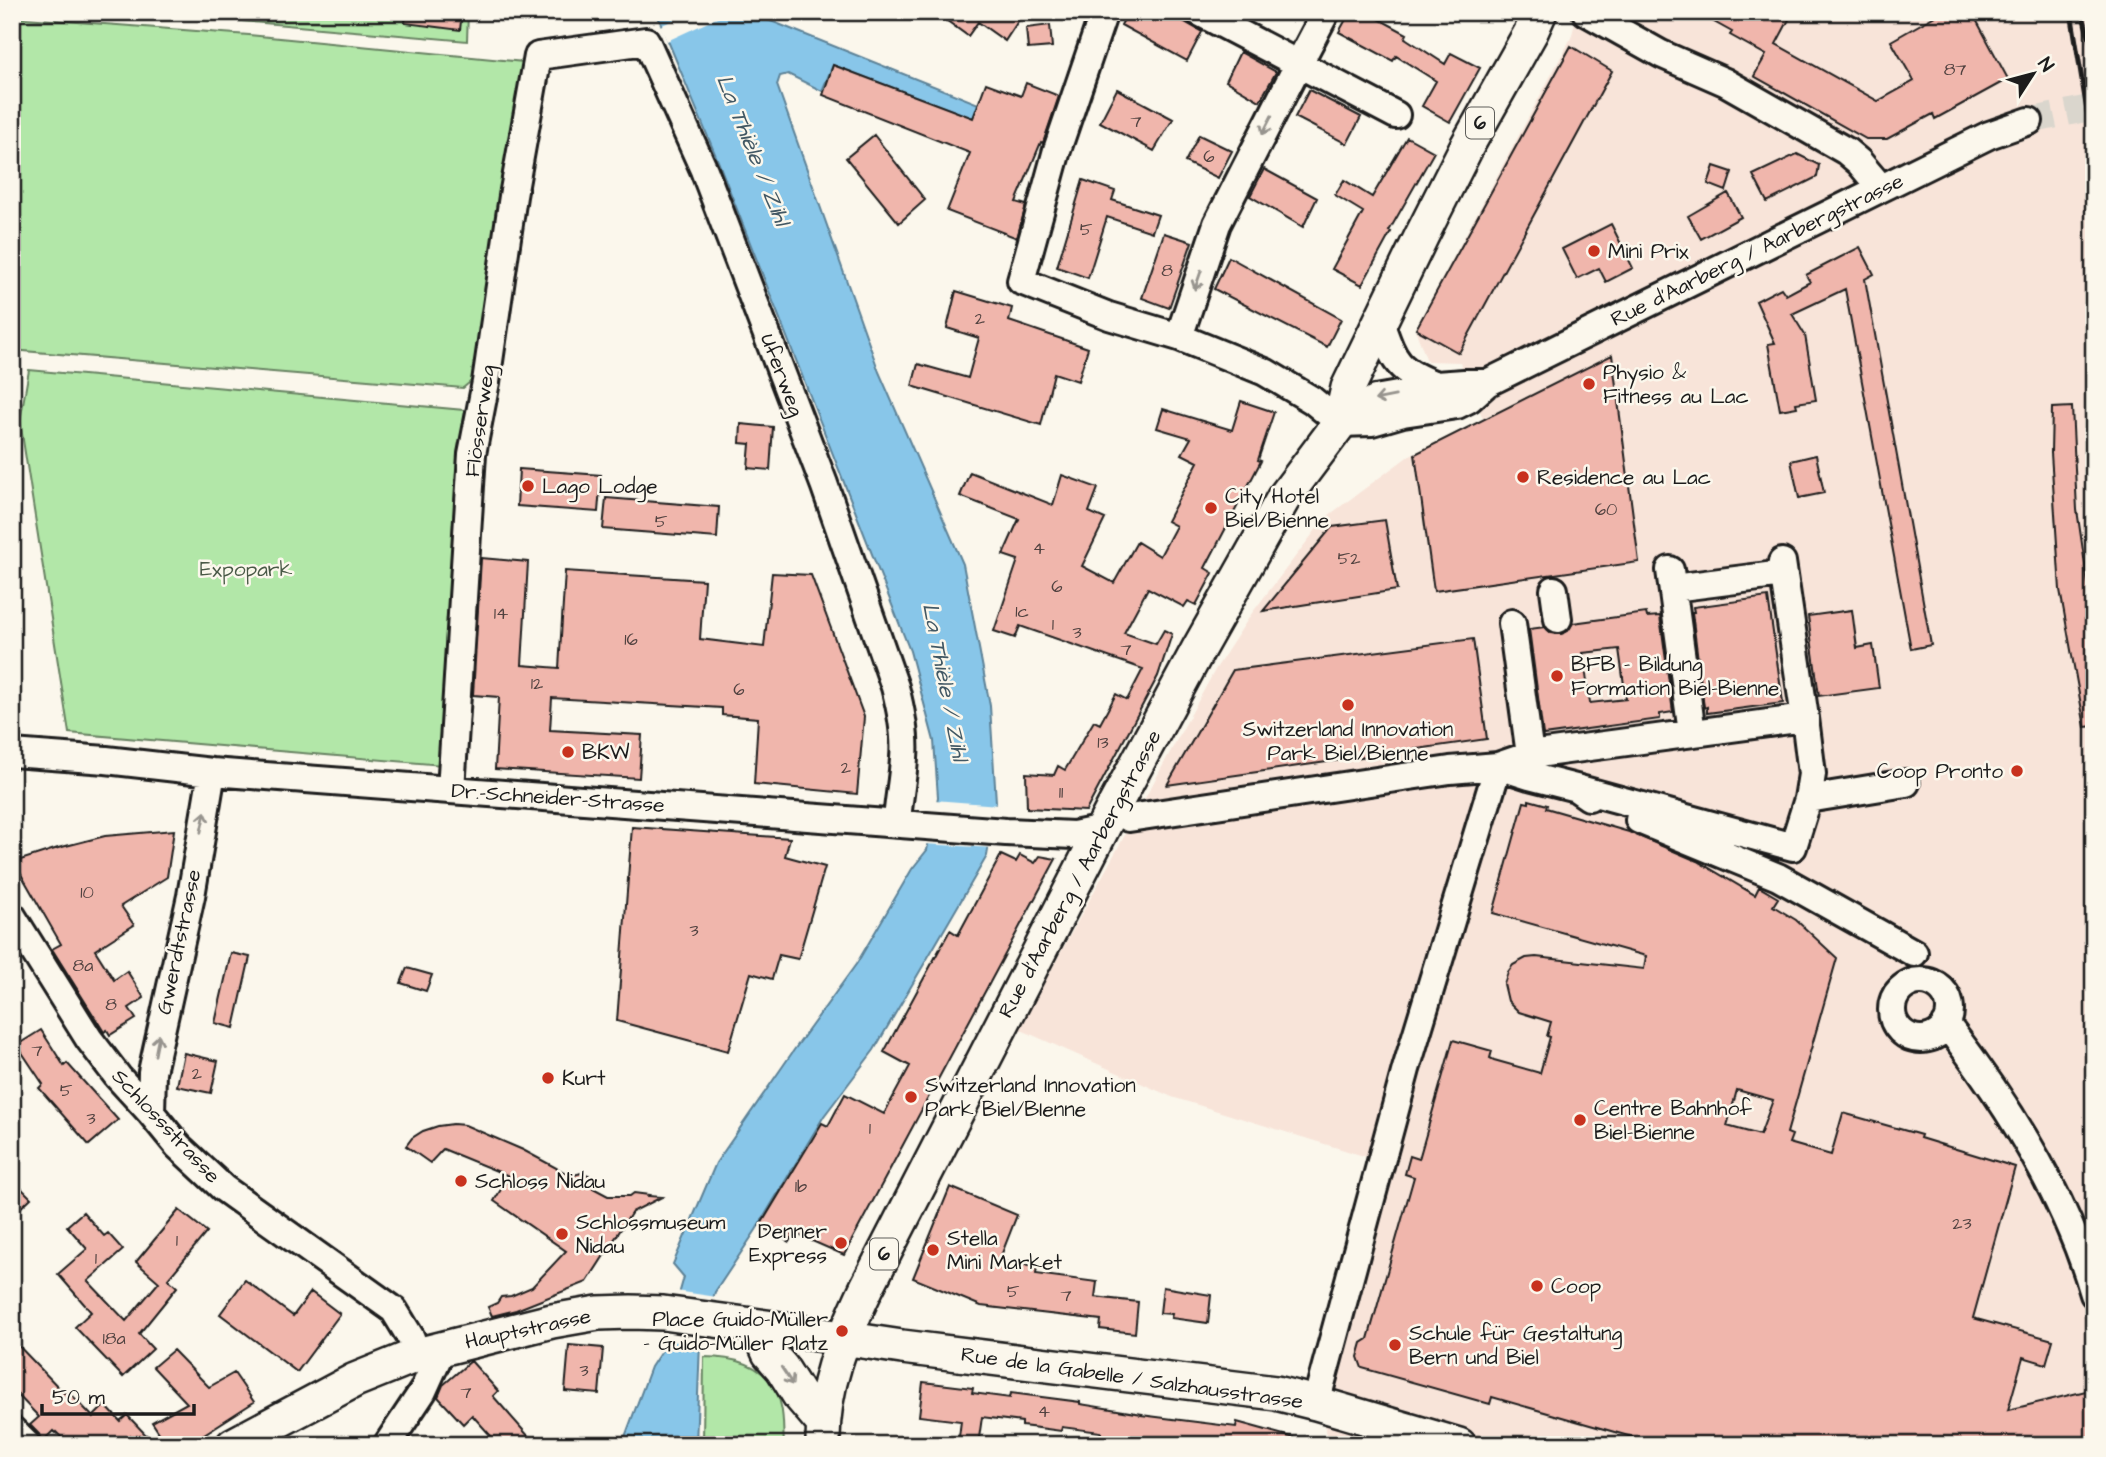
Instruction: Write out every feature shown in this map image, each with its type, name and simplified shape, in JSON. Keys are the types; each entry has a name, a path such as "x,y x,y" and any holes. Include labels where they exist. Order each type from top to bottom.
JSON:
{"main road":[{"name":"6","path":"1340,423 1348,388 1380,322 1462,157 1540,12"},
{"name":"Rue d'Aarberg / Aarbergstrasse","path":"843,1339 1003,1022 1116,823 1209,629 1283,499 1340,423"},
{"name":"Hauptstrasse","path":"233,1445 355,1380 425,1352 552,1321 598,1313 663,1313 843,1339"},
{"path":"757,1326 769,1353 782,1368 823,1434"},
{"name":"6","path":"823,1434 824,1403 843,1339"},
{"name":"Rue de la Gabelle / Salzhausstrasse","path":"843,1339 1276,1393 1459,1445"}],"street":[{"path":"1104,12 1057,150 1021,281 1109,316 1179,337 1265,372 1312,400 1340,423"},
{"path":"1199,12 1396,115"},
{"path":"1179,337 1217,224 1326,12"},
{"path":"1586,12 1661,54 1725,82 1818,135 1853,157 1881,188"},
{"name":"Uferweg","path":"538,56 646,41 704,170 824,484 895,687 901,710 905,757 897,802 903,824"},
{"name":"Flösserweg","path":"451,790 472,454 538,56"},
{"name":"Rue d'Aarberg / Aarbergstrasse","path":"1340,423 1372,422 1403,413 1457,405 1469,399 1487,383 1989,135 2029,121"},
{"name":"Rue d'Aarberg / Aarbergstrasse","path":"1380,322 1401,367 1413,376 1436,385"},
{"name":"Rue d'Aarberg / Aarbergstrasse","path":"1340,423 1375,400 1436,385 1487,383"},
{"path":"1499,766 1793,847 1808,799 1812,774 1782,568 1671,579 1692,733"},
{"path":"1554,590 1558,619"},
{"path":"1512,623 1530,755"},
{"path":"1499,766 1530,755 1805,718"},
{"name":"Dr.-Schneider-Strasse","path":"12,753 212,772 1074,835 1116,823 1450,770 1499,766"},
{"path":"1315,1403 1406,1069 1499,766"},
{"name":"Gwerdtstrasse","path":"152,1113 152,1072 191,896 212,772"},
{"path":"1808,799 1906,783"},
{"path":"1576,788 1604,807 1778,877 1914,953"},
{"name":"Schlossstrasse","path":"12,916 89,1039 178,1146 223,1188 394,1310 411,1338 425,1352"},
{"path":"1946,1024 1982,1072 2044,1173 2074,1234 2094,1294"},
{"path":"387,1445 423,1391 437,1360 425,1352"},
{"path":"12,1430 27,1445"}],"shaded area":[{"path":"1578,12 2094,12 2094,1445 1324,1445 1327,1434 1316,1403 1380,1161 1172,1097 1019,1029 1215,670 1252,613 1325,518 1410,455 1483,419 1460,362 1427,361 1415,329 1571,38"}],"green space":[{"path":"138,12 468,12 467,41"},
{"path":"12,17 249,35 524,62 475,378 463,388 12,350"},
{"name":"Expopark","path":"29,370 464,410 469,417 442,765 69,733 20,421"},
{"path":"704,1357 742,1362 762,1373 771,1382 781,1406 784,1445 703,1445"}],"water":[{"name":"La Thièle / Zihl","path":"656,12 744,12 1011,117 1007,131 833,65 822,91 788,74 780,76 777,85 879,372 963,564 990,706 996,802 987,856 874,1050 824,1116 756,1230 715,1292 700,1343 696,1445 622,1445 651,1367 664,1347 684,1277 673,1264 716,1163 857,963 912,869 927,850 938,797 934,741 910,651 718,161"}],"pier":[{"path":"691,12 730,12 667,41 660,26"},
{"path":"934,800 999,805 993,848 924,844"},
{"path":"676,1291 717,1297 703,1346 662,1339"}],"building":[{"path":"406,12 462,12 460,30 405,23"},
{"path":"935,12 1024,12 1005,41 978,22 968,36"},
{"path":"1128,12 1167,12 1202,32 1187,61 1121,25"},
{"path":"1350,12 1366,12 1407,34 1405,38 1445,64 1451,53 1480,68 1450,122 1422,106 1436,81 1396,56 1393,61 1339,32"},
{"path":"1696,12 1793,12 1776,44 1878,101 1914,81 1891,41 1942,12 1972,12 2008,79 1935,119 1933,114 1887,139 1866,139 1754,76 1766,55"},
{"path":"1050,25 1052,47 1028,49 1026,28"},
{"path":"1571,46 1612,71 1459,353 1416,329"},
{"path":"1240,52 1276,72 1260,101 1226,81"},
{"path":"833,65 973,118 986,83 1021,96 1026,83 1059,96 1043,143 1041,142 1016,202 1026,205 1017,238 947,211 970,153 823,95"},
{"path":"1117,89 1173,119 1154,151 1100,122"},
{"path":"1309,90 1361,117 1347,144 1295,117"},
{"path":"874,135 925,200 899,223 846,158"},
{"path":"1199,135 1232,151 1218,178 1185,162"},
{"path":"1407,137 1434,152 1362,285 1332,269 1363,212 1335,195 1344,180 1372,197"},
{"path":"1797,154 1819,165 1817,177 1767,202 1753,175"},
{"path":"1714,166 1732,172 1726,191 1708,184"},
{"path":"1264,169 1317,198 1303,227 1250,196"},
{"path":"1083,180 1115,191 1112,200 1158,215 1152,232 1107,217 1088,278 1057,267"},
{"path":"1728,193 1741,217 1701,239 1688,216"},
{"name":"Mini Prix","path":"1611,224 1633,268 1606,282 1599,268 1577,279 1562,249"},
{"path":"1164,233 1192,242 1169,308 1142,298"},
{"path":"1860,247 1874,274 1865,279 1931,645 1911,649 1845,289 1792,314 1805,335 1816,400 1796,403 1797,407 1780,410 1768,344 1775,343 1756,301 1781,288 1786,295 1810,282 1806,275"},
{"path":"1229,257 1341,319 1327,347 1214,289"},
{"path":"956,291 1012,308 1009,321 1088,348 1078,381 1054,373 1041,425 912,386 918,364 968,378 979,338 947,328"},
{"name":"Residence au Lac","path":"1612,355 1639,562 1434,591 1415,454"},
{"path":"1241,401 1274,412 1258,460 1261,461 1205,568 1213,573 1196,605 1188,601 1184,607 1148,588 1124,633 1156,644 1164,630 1172,634 1158,676 1086,811 1027,808 1026,773 1054,775 1058,766 1065,770 1094,721 1100,724 1116,694 1127,700 1143,669 1020,626 1015,638 994,631 1018,560 1003,555 1019,519 960,496 970,472 1053,505 1062,475 1098,488 1089,512 1105,519 1082,566 1114,583 1137,542 1160,556 1176,526 1167,521 1198,462 1182,454 1191,438 1157,428 1163,409 1232,430"},
{"path":"2072,407 2077,510 2094,625 2094,726 2085,727 2060,590 2051,453 2052,408"},
{"path":"741,424 773,427 770,470 748,468 750,444 740,443"},
{"path":"1816,455 1824,493 1799,498 1791,461"},
{"path":"519,469 601,475 598,512 517,506"},
{"path":"606,498 719,507 717,538 603,529"},
{"path":"1385,520 1397,590 1263,611 1332,527"},
{"path":"481,558 528,562 522,665 559,668 565,571 704,580 700,639 764,647 772,573 811,575 864,717 857,794 754,784 758,718 722,715 722,708 552,698 550,730 642,735 639,778 495,769 499,697 473,695"},
{"path":"1768,597 1783,703 1707,713 1707,707 1704,708 1693,607"},
{"path":"1852,610 1857,648 1873,645 1879,688 1819,696 1808,616"},
{"name":"BFB - Bildung Formation Biel-Bienne","path":"1646,613 1647,617 1660,616 1673,712 1660,714 1660,719 1543,735 1529,629 1545,627 1551,633 1561,634 1568,631 1573,623","holes":["1619,649 1626,699 1590,703 1583,653"]},
{"name":"Switzerland Innovation Park Biel/Bienne","path":"1473,639 1487,739 1167,785 1233,670"},
{"name":"Centre Bahnhof Biel-Bienne","path":"1529,800 1547,805 1546,808 1629,832 1697,861 1755,895 1759,887 1778,898 1773,906 1796,920 1837,958 1787,1133 1792,1135 1789,1143 1831,1155 1843,1113 1921,1135 1920,1138 2015,1167 1973,1318 2053,1340 2046,1364 2023,1357 2008,1410 2094,1389 2094,1445 1660,1445 1492,1397 1490,1404 1362,1368 1358,1357 1362,1343 1368,1339 1414,1177 1405,1174 1410,1156 1419,1159 1453,1040 1492,1051 1490,1058 1494,1060 1540,1073 1550,1037 1547,1036 1551,1022 1519,1012 1508,1001 1504,984 1513,965 1526,958 1536,957 1644,969 1646,956 1493,913 1524,802 1529,803","holes":["1737,1090 1773,1100 1760,1135 1727,1126"]},
{"path":"632,827 790,838 785,856 825,867 798,959 779,955 772,979 751,973 728,1051 617,1021"},
{"path":"174,830 167,877 121,906 134,925 95,950 114,980 127,971 144,998 129,1008 136,1019 110,1035 107,1030 104,1032 52,949 61,944 14,862 105,836"},
{"path":"1001,855 1016,862 1020,855 1035,863 1040,856 1056,859 844,1255 794,1233 789,1242 760,1226 822,1123 828,1126 845,1094 884,1114 910,1066 884,1052 950,930 958,935"},
{"path":"231,953 250,957 234,1028 215,1023"},
{"path":"407,968 432,975 426,991 401,983"},
{"path":"41,1030 64,1066 67,1063 118,1120 89,1145 39,1088 43,1084 17,1045"},
{"path":"184,1053 218,1061 211,1093 177,1086"},
{"path":"453,1124 465,1125 523,1150 571,1176 581,1173 589,1175 593,1188 608,1196 630,1196 634,1193 662,1197 632,1212 587,1282 516,1310 492,1316 488,1307 497,1303 501,1297 511,1296 532,1287 566,1251 494,1201 509,1176 443,1149 430,1163 406,1146 423,1131"},
{"path":"12,1179 31,1198 12,1216"},
{"path":"950,1187 1017,1215 999,1261 1037,1266 1036,1274 1097,1282 1095,1297 1138,1302 1135,1333 1100,1329 1101,1320 981,1306 913,1278"},
{"path":"179,1210 207,1232 168,1279 177,1287 139,1334 153,1349 123,1377 75,1327 91,1312 58,1274 87,1249 67,1226 83,1212 104,1236 108,1233 123,1250 88,1281 126,1321 159,1282 136,1262"},
{"path":"245,1280 293,1316 311,1292 340,1314 297,1372 220,1314"},
{"path":"1163,1287 1211,1295 1208,1323 1171,1318 1172,1314 1160,1313"},
{"path":"12,1339 64,1393 67,1390 93,1417 105,1405 120,1421 127,1415 148,1437 140,1445 69,1445 53,1431 42,1442 39,1434 30,1425 39,1417 12,1389"},
{"path":"569,1345 603,1348 599,1394 565,1391"},
{"path":"173,1350 209,1387 234,1373 254,1402 187,1445 167,1445 152,1422 187,1403 153,1367"},
{"path":"471,1361 498,1391 493,1396 530,1438 522,1445 499,1445 472,1415 463,1424 438,1397 443,1385"},
{"path":"923,1382 973,1388 972,1393 1010,1398 1011,1393 1080,1402 1141,1415 1236,1427 1237,1422 1302,1440 1301,1445 1099,1445 1101,1432 1062,1427 1061,1431 982,1417 978,1445 958,1445 961,1421 919,1416"}],"tunnel":[{"path":"2029,121 2094,107"}],"railway":[{"path":"2071,12 2094,154"},
{"path":"2082,12 2094,56"}],"place":[{"name":"Mini Prix","path":"1594,251"},
{"name":"Physio & Fitness au Lac","path":"1589,384"},
{"name":"Residence au Lac","path":"1523,477"},
{"name":"Lago Lodge","path":"528,486"},
{"name":"City Hotel Biel/Bienne","path":"1211,508"},
{"name":"BFB - Bildung Formation Biel-Bienne","path":"1557,676"},
{"name":"Switzerland Innovation Park Biel/Bienne","path":"1348,705"},
{"name":"BKW","path":"568,752"},
{"name":"Coop Pronto","path":"2017,771"},
{"name":"Kurt","path":"548,1078"},
{"name":"Switzerland Innovation Park Biel/BIenne","path":"911,1097"},
{"name":"Centre Bahnhof Biel-Bienne","path":"1580,1120"},
{"name":"Schloss Nidau","path":"461,1181"},
{"name":"Schlossmuseum Nidau","path":"562,1234"},
{"name":"Denner Express","path":"841,1243"},
{"name":"Stella Mini Market","path":"933,1250"},
{"name":"Coop","path":"1537,1286"},
{"name":"Place Guido-Müller - Guido-Müller Platz","path":"842,1331"},
{"name":"Schule für Gestaltung Bern und Biel","path":"1395,1345"}]}
